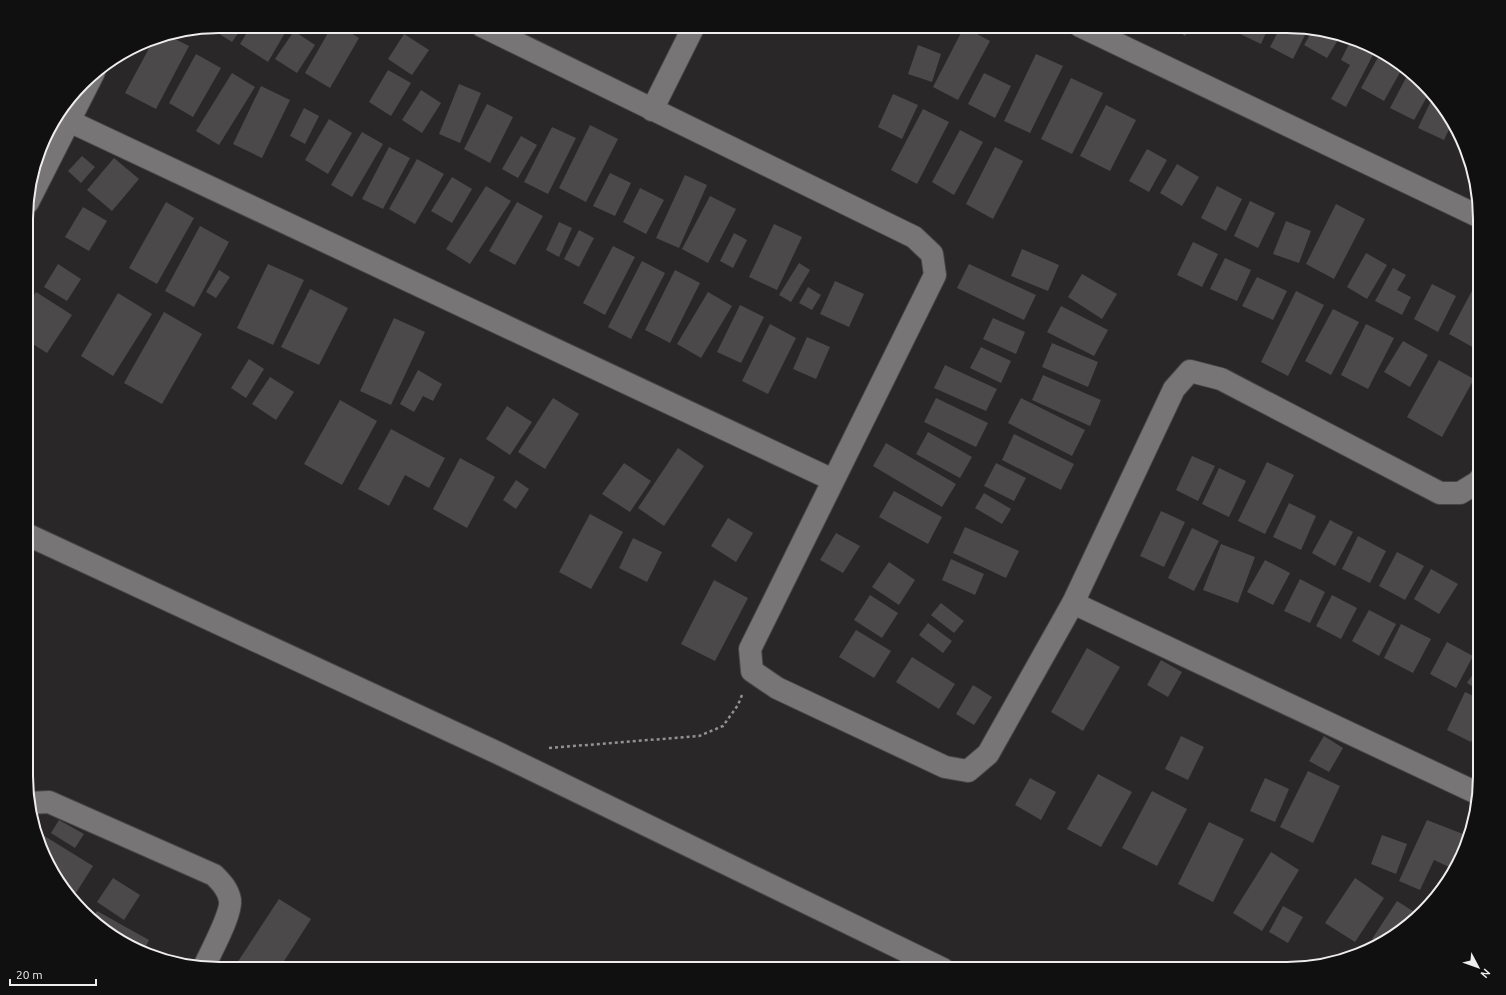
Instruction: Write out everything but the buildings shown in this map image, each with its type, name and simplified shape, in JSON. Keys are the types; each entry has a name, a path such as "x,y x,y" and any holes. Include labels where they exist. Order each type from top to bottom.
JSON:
{"street":[{"path":"496,33 914,237 932,254 935,276 750,649 752,670 778,688 945,767 968,771 988,754 1073,603 1174,389 1190,371 1221,379 1440,493 1460,493 1473,485"},
{"path":"652,110 690,33"},
{"path":"1095,33 1473,214"},
{"path":"37,185 85,89"},
{"path":"69,121 833,480"},
{"path":"33,537 498,753 929,962"},
{"path":"1073,603 1473,791"},
{"path":"35,803 49,802 214,875 225,886 230,901 227,916 206,962"}],"path":[{"path":"545,749 699,736 723,726 738,705 752,670"}]}
